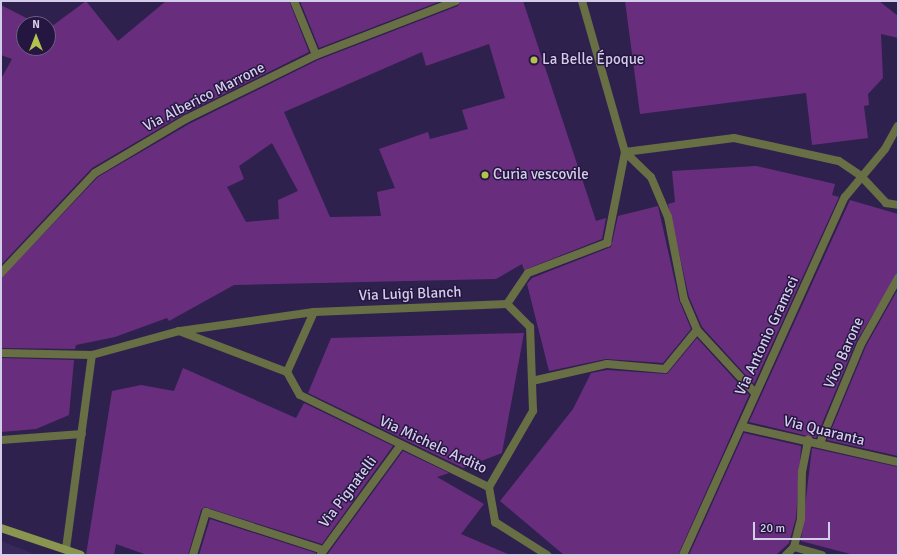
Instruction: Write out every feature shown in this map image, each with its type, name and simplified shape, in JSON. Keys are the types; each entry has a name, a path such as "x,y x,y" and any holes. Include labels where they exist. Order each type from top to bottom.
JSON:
{"street":[{"path":"294,1 316,55"},
{"name":"Via Alberico Marrone","path":"1,273 95,173 186,119 316,55 456,1"},
{"path":"489,487 533,411 530,327 507,304 528,273 607,243 625,152 582,1"},
{"name":"Via Antonio Gramsci","path":"683,555 744,427 754,392 845,197 885,149 898,126"},
{"path":"625,152 734,138 839,161 861,176 886,203 898,205"},
{"path":"625,152 651,177 668,217 684,299 696,330 754,392"},
{"name":"Vico Barone","path":"820,443 861,344 898,278"},
{"name":"Via Luigi Blanch","path":"1,353 92,355 179,331 314,312 507,304"},
{"path":"179,331 287,372 314,312"},
{"path":"532,381 607,364 666,369 696,330"},
{"path":"66,549 92,355"},
{"name":"Via Michele Ardito","path":"287,372 300,395 400,446 489,487 495,522 547,555"},
{"name":"Via Quaranta","path":"744,427 808,440 898,462"},
{"path":"1,440 82,434"},
{"path":"786,555 794,547 801,519 802,472 808,440"},
{"name":"Via Pignatelli","path":"322,553 400,446"},
{"path":"193,555 206,512 322,553"},
{"path":"1,528 81,555"},
{"path":"794,547 822,555"}],"shaded area":[{"path":"1,541 37,555 1,555"}],"building":[{"path":"86,1 118,41 166,1 289,1 309,52 184,114 92,168 1,265 1,79 12,59 1,55 1,5 22,16 16,16 16,56 56,56 56,23"},
{"path":"300,1 441,1 319,48"},
{"name":"Curia vescovile","path":"461,1 523,1 596,221 606,218 602,239 524,270 522,264 496,279 234,285 169,321 167,318 115,337 76,345 75,349 1,348 1,278 98,177 189,124 318,60 458,6","holes":["489,44 505,98 462,110 468,129 430,139 428,132 379,149 395,188 377,192 381,216 330,217 284,112 422,52 426,66","272,143 298,191 278,200 279,219 246,222 227,187 244,179 239,166"]},
{"path":"625,1 879,1 898,16 898,38 881,34 883,78 868,94 869,105 864,106 868,138 812,145 806,93 640,114"},
{"path":"756,166 835,184 832,195 839,197 754,384 702,327 689,297 668,204 675,202 672,171"},
{"path":"850,200 898,214 898,273 856,342 816,438 749,422"},
{"path":"658,206 679,300 691,329 663,363 606,359 549,371 527,284 532,278 611,247 618,216"},
{"path":"898,289 898,456 827,440 866,346"},
{"path":"524,333 502,453 463,468 308,393 331,338"},
{"path":"697,338 749,395 678,555 564,555 500,501 573,409 591,373 607,370 667,374"},
{"path":"1,358 74,360 69,415 36,429 1,432"},
{"path":"183,368 296,418 304,403 393,446 322,544 205,507 201,510 188,555 147,555 116,544 114,555 86,555 112,391 141,385 174,391"},
{"path":"744,433 801,446 796,518 789,543 776,555 689,555"},
{"path":"812,448 898,467 898,555 854,555 801,541"},
{"path":"403,451 449,473 437,477 484,504 461,534 510,555 327,555"},
{"path":"210,519 316,553 316,555 199,555"}],"place":[{"name":"La Belle Époque","path":"534,60"},
{"name":"Curia vescovile","path":"485,175"}]}
